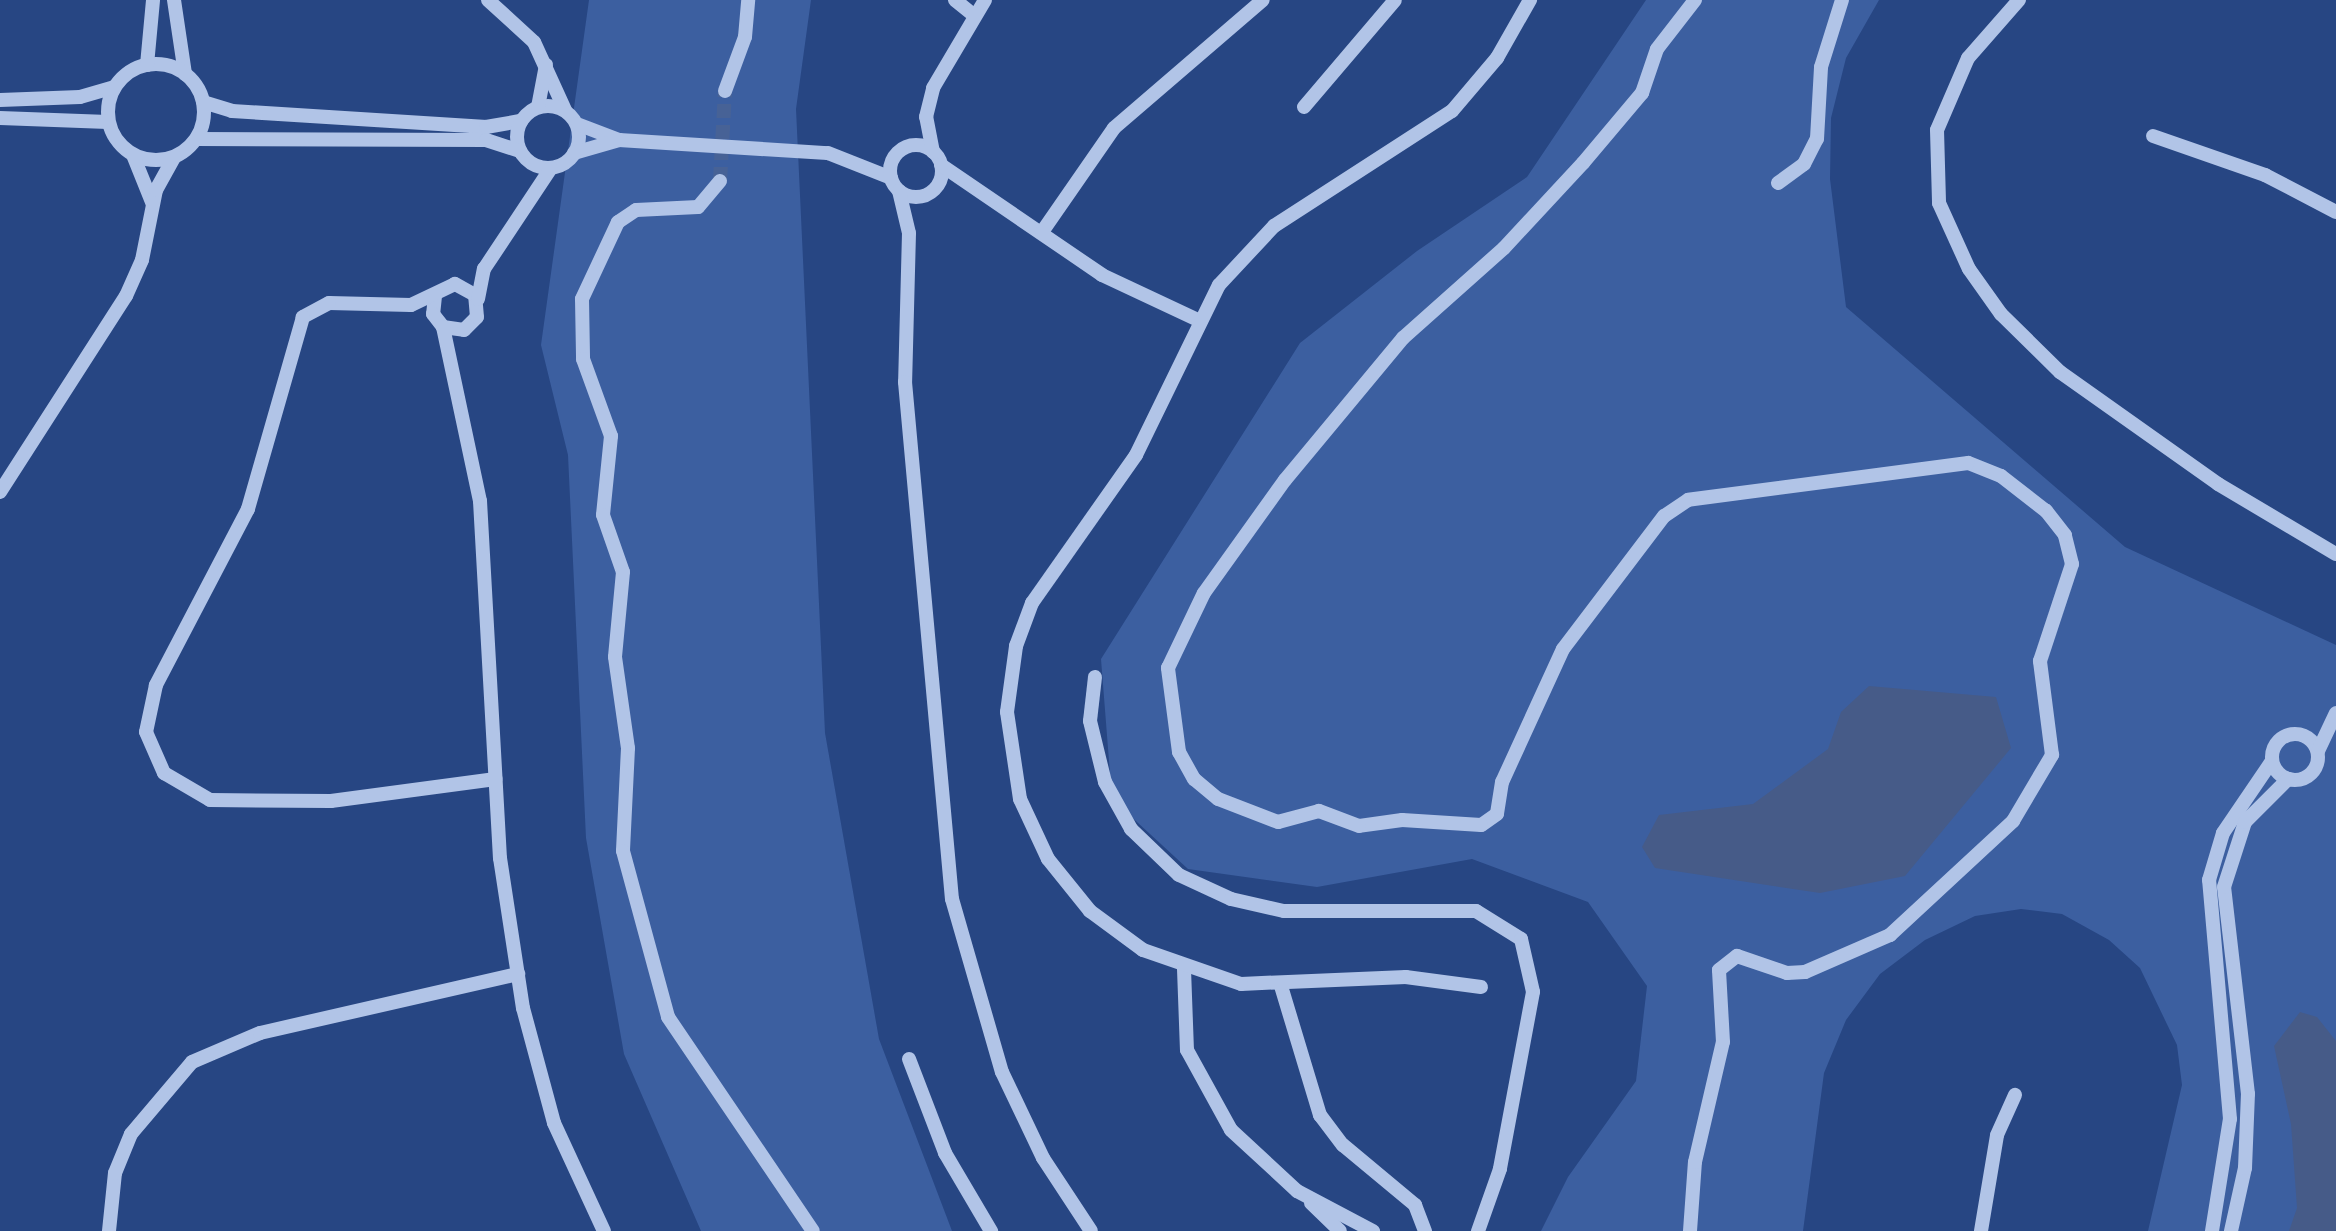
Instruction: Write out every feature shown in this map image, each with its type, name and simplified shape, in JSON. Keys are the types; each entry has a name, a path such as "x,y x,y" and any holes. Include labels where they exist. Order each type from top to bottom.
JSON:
{"street":[{"path":"147,65 153,0"},
{"path":"174,0 185,74 203,102 232,111 486,127 521,121 538,107 546,65"},
{"path":"488,0 526,31 546,65 565,110 577,124 619,140 855,159 895,156 911,146 972,14 985,0"},
{"path":"725,91 745,37 748,0"},
{"path":"955,0 972,14"},
{"path":"1042,232 1114,128 1263,0"},
{"path":"1304,107 1395,0"},
{"path":"1481,987 1406,977 1281,986 1184,969 1107,925 1055,868 1020,799 1007,712 1016,646 1032,603 1136,455 1198,320 1231,269 1274,226 1452,111 1497,58 1530,0"},
{"path":"1690,1231 1695,1162 1723,1042 1719,970 1737,956 1778,971 1805,972 1890,935 2013,821 2052,755 2040,661 2072,564 2065,535 2046,511 2001,476 1968,463 1688,500 1664,516 1563,649 1502,782 1497,814 1481,825 1402,820 1359,826 1319,811 1278,822 1218,799 1194,779 1179,752 1168,668 1204,593 1285,480 1403,338 1504,248 1583,163 1642,93 1657,49 1695,0"},
{"path":"1778,183 1804,164 1817,139 1821,67 1842,0"},
{"path":"2019,0 1968,58 1939,122 1936,184 1962,257 2001,314 2060,372 2218,484 2336,554"},
{"path":"0,100 80,97 114,87 147,65 185,74"},
{"path":"114,87 108,122 133,155 152,203"},
{"path":"196,139 203,102"},
{"path":"538,107 565,110"},
{"path":"909,233 930,192 937,158 927,108"},
{"path":"0,118 108,122"},
{"path":"521,121 531,200"},
{"path":"574,153 577,124"},
{"path":"2153,136 2265,175 2336,212"},
{"path":"0,492 126,296 148,241 152,203 174,157 196,139 476,140 551,168"},
{"path":"454,371 489,262 551,168 574,153 619,140"},
{"path":"911,146 937,158 965,187 1042,232 1102,275 1198,320"},
{"path":"133,155 174,157"},
{"path":"895,156 895,184 909,233 905,382 954,910 1002,1072 1043,1158 1091,1231"},
{"path":"855,159 895,184 930,192 965,187"},
{"path":"720,181 698,207 636,210 618,222 582,299 583,359 611,436 603,515 623,572 615,637 628,748 623,851 668,1017 813,1231"},
{"path":"402,306 435,296 489,262"},
{"path":"455,284 478,299"},
{"path":"433,314 435,296"},
{"path":"496,779 345,800 210,800 164,773 146,732 156,685 248,509 303,317 329,303 402,306 433,314 443,327 481,513 496,779 518,974 545,1098 604,1231"},
{"path":"443,327 469,327"},
{"path":"1095,677 1092,736 1109,790 1142,843 1179,875 1231,899 1284,911 1476,911 1521,939 1533,992 1500,1169 1478,1231"},
{"path":"2212,1231 2230,1119 2209,880 2223,833 2272,761 2277,742 2300,734 2336,714"},
{"path":"2231,1231 2249,1118 2224,887 2245,822 2288,779 2311,774 2336,714"},
{"path":"2300,734 2318,751"},
{"path":"2272,761 2288,779"},
{"path":"1184,969 1183,1034 1202,1083 1255,1157 1309,1199 1340,1231"},
{"path":"109,1231 115,1173 131,1134 192,1062 260,1033 518,974"},
{"path":"1281,986 1320,1115 1343,1145 1415,1205 1425,1231"},
{"path":"909,1059 940,1144 991,1231"},
{"path":"1981,1231 1997,1135 2015,1095"},
{"path":"1309,1199 1373,1231"}],"shaded area":[{"path":"589,0 811,0 796,109 825,733 879,1039 952,1231 701,1231 624,1054 586,838 568,455 541,345"},
{"path":"1646,0 1879,0 1846,58 1831,118 1830,179 1846,307 2125,547 2336,645 2336,1231 2148,1231 2182,1085 2177,1045 2140,968 2109,940 2062,914 2021,909 1975,916 1925,940 1880,974 1846,1020 1824,1073 1803,1231 1541,1231 1568,1177 1636,1081 1647,986 1588,902 1472,859 1317,887 1188,869 1112,799 1101,659 1300,343 1417,251 1527,177"},
{"path":"1869,686 1996,697 2011,748 1905,876 1820,893 1655,868 1642,847 1659,815 1753,804 1828,749 1841,712"},
{"path":"2300,1012 2317,1017 2336,1041 2336,1231 2289,1231 2297,1208 2291,1124 2274,1046"}],"tunnel":[{"path":"720,181 725,91"}]}
